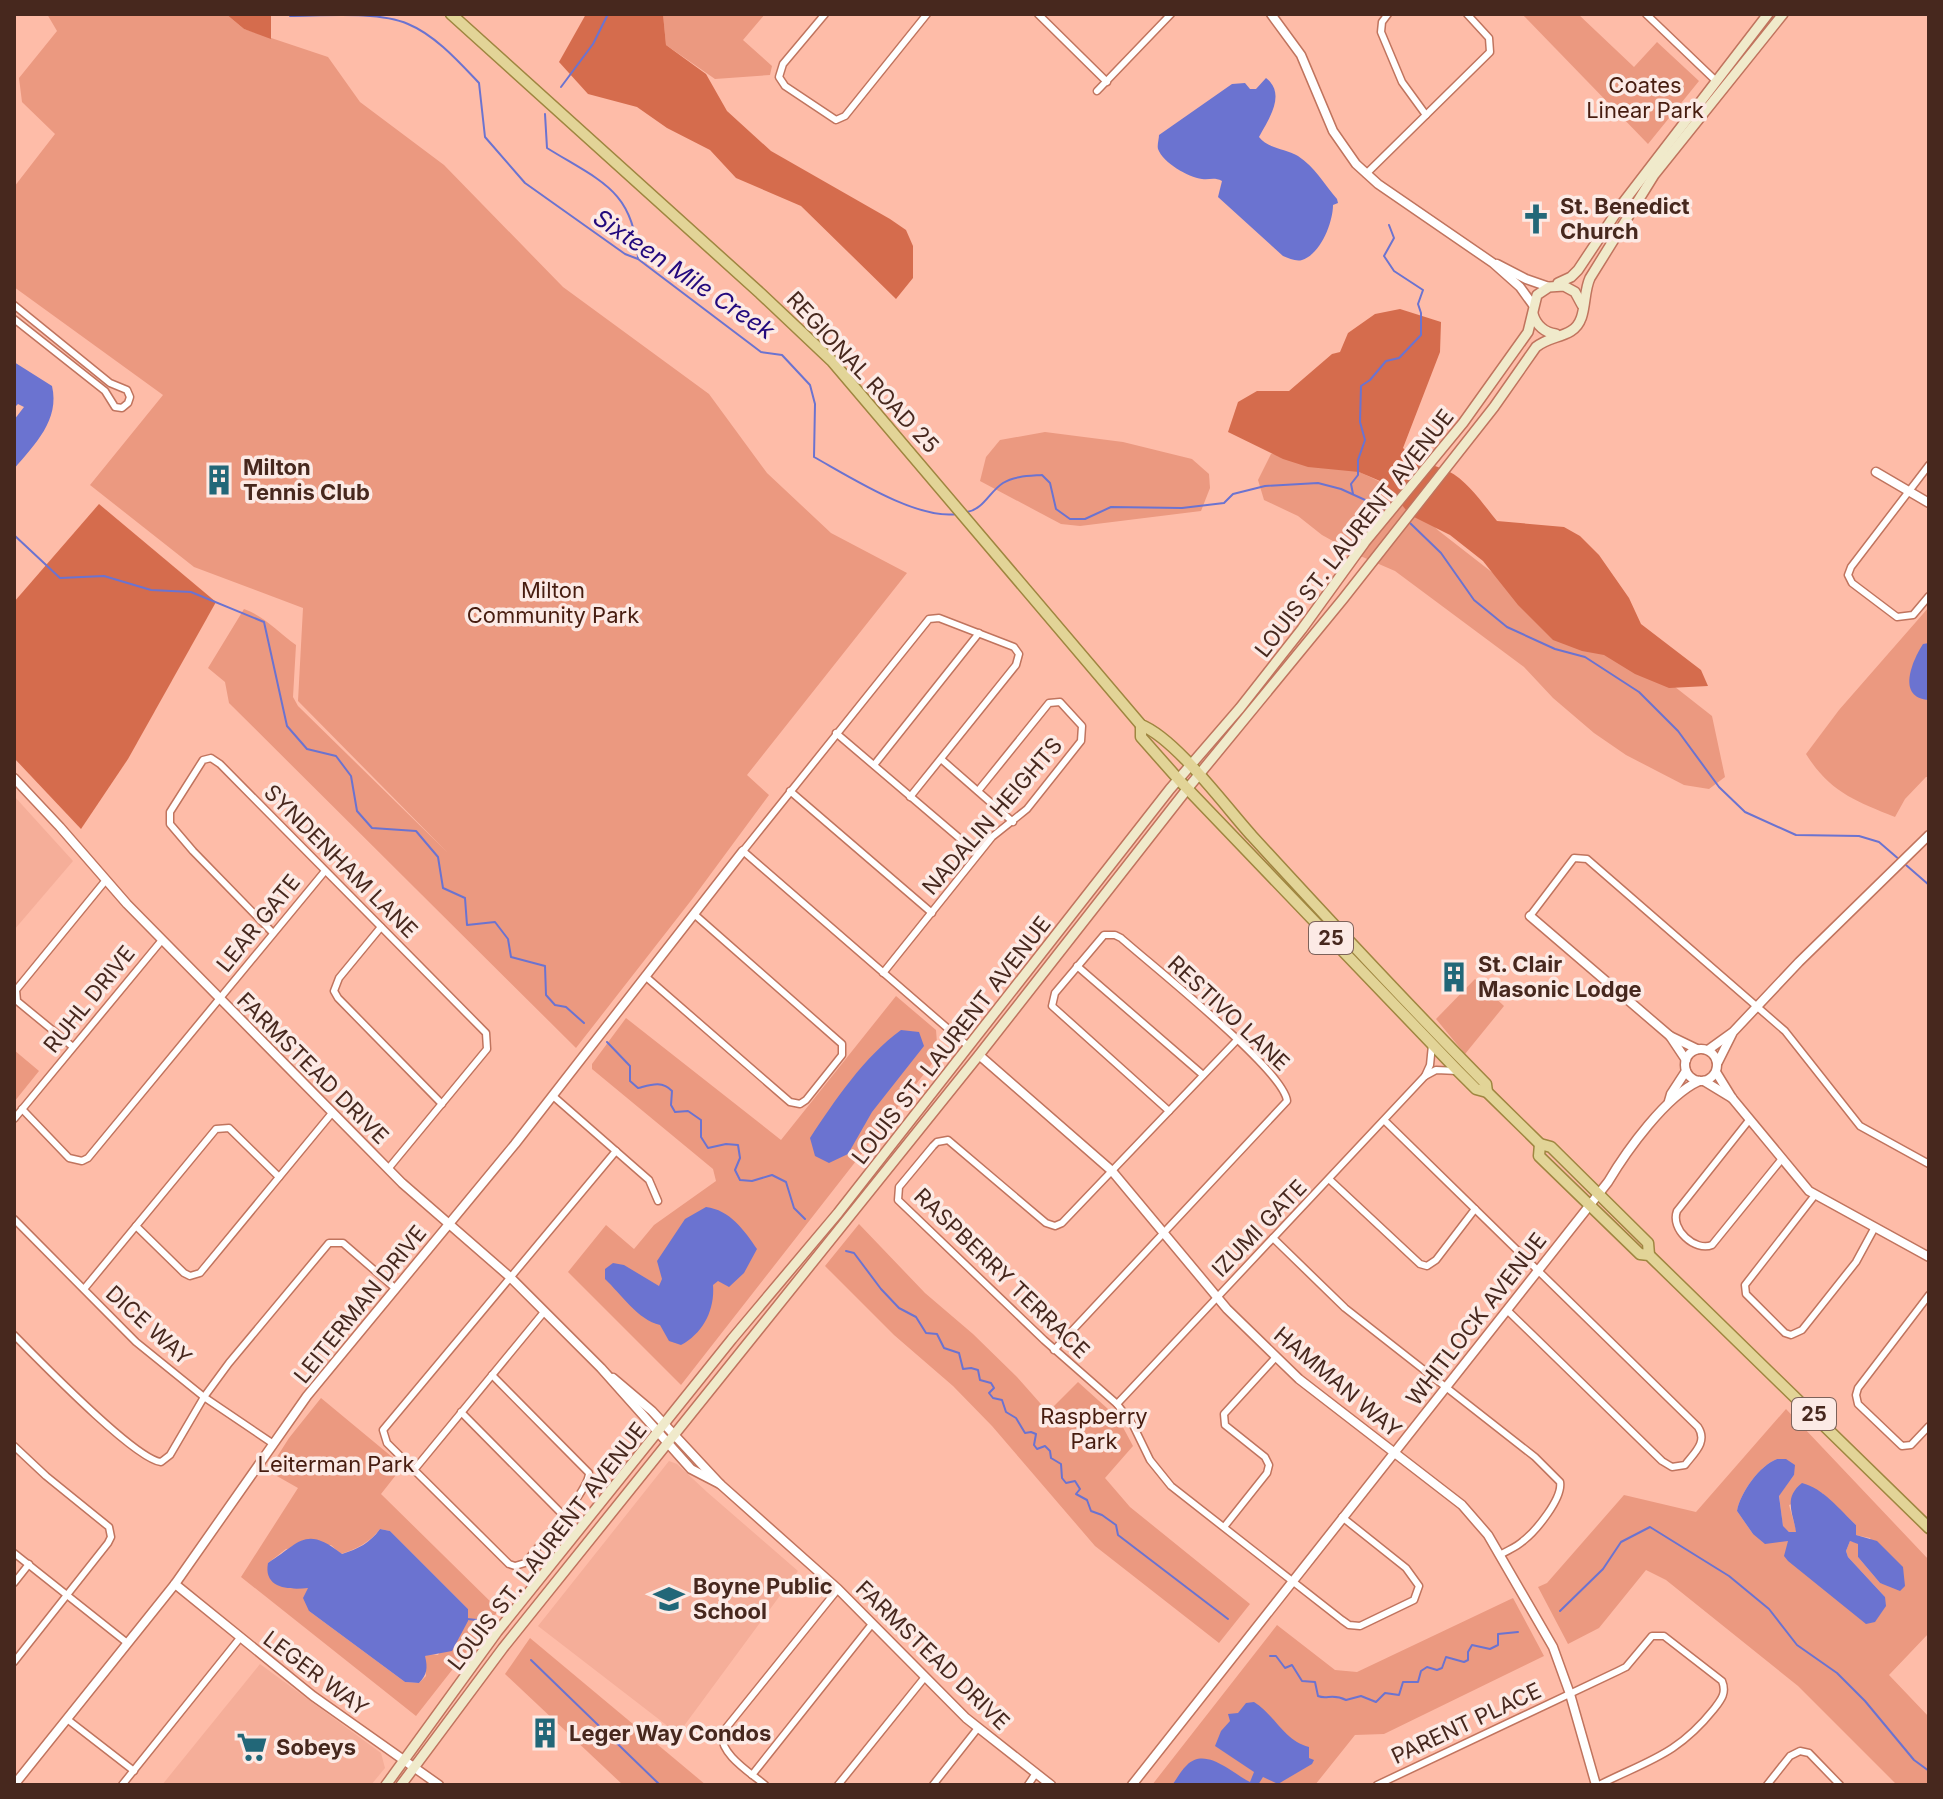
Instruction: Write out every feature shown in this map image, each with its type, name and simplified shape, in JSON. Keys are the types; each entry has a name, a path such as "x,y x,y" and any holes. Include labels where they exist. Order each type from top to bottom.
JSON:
{"main road":[{"name":"REGIONAL ROAD 25","path":"451,14 804,333 951,499 1141,725 1153,730 1190,767 1387,984 1486,1084 1487,1092"},
{"path":"1768,14 1622,204 1578,270 1537,295 1533,308 1535,319 1544,331 1560,335 1578,326 1590,278 1654,175 1783,14"},
{"path":"1550,286 1564,286 1575,292 1583,309"},
{"name":"LOUIS ST. LAURENT AVENUE","path":"386,1785 497,1632 732,1339 838,1213 1463,423 1528,332 1533,308"},
{"name":"LOUIS ST. LAURENT AVENUE","path":"401,1785 503,1648 979,1055 1188,788 1343,599 1494,407 1536,347 1560,335"},
{"name":"REGIONAL ROAD 25","path":"1141,725 1141,737 1179,780 1476,1089 1487,1092 1540,1144 1551,1147 1648,1243 1649,1255"},
{"name":"REGIONAL ROAD 25","path":"1540,1144 1539,1156 1640,1254 1649,1255 1929,1528"}],"street":[{"path":"825,14 783,64 779,77 785,86 807,102 830,118 840,120 927,14"},
{"path":"1038,14 1107,82"},
{"path":"1097,91 1171,14"},
{"path":"1388,14 1382,22 1381,32 1402,82 1426,115"},
{"path":"1366,174 1490,52 1489,38 1467,14"},
{"path":"1646,14 1715,80"},
{"path":"1275,16 1301,55 1338,141 1366,174 1493,263 1520,287 1533,308"},
{"path":"1493,263 1526,279 1550,286"},
{"path":"14,305 110,383 127,390 130,397 128,403 122,408 115,407 105,391 14,319"},
{"path":"1929,465 1848,575 1852,583 1897,617 1913,615 1929,596"},
{"path":"1876,472 1929,503"},
{"path":"910,797 1018,662 1019,654 1014,647 939,618 929,619 743,851 968,1046"},
{"path":"874,765 979,633"},
{"name":"NADALIN HEIGHTS","path":"883,973 992,837 1027,809 1083,738 1082,726 1064,706 1054,702 1047,705 978,791"},
{"path":"836,733 978,854"},
{"name":"SYNDENHAM LANE","path":"273,933 170,824 170,812 198,765 211,758 486,1033 487,1049 388,1169"},
{"path":"941,759 1013,822"},
{"name":"FARMSTEAD DRIVE","path":"14,778 162,940 388,1169 510,1277 601,1368 652,1411 669,1438 838,1589 978,1728 1051,1785"},
{"path":"790,791 932,913"},
{"path":"1929,835 1821,941 1757,1006 1733,1032 1708,1050 1697,1049 1670,1036 1530,916 1574,858 1587,859 1757,1006 1785,1031 1860,1126 1929,1164"},
{"name":"LEITERMAN DRIVE","path":"14,1785 175,1584 222,1521 272,1443 553,1096 743,851"},
{"name":"LEAR GATE","path":"22,1109 69,1158 82,1161 88,1158 325,871"},
{"path":"73,1047 17,1001 16,990 106,880"},
{"path":"645,976 790,1102 800,1104 806,1100 842,1055 839,1039 694,914"},
{"path":"381,927 339,978 334,991 442,1104"},
{"name":"RESTIVO LANE","path":"1054,1350 1287,1101 1283,1088 1237,1040 1115,935 1104,935 1053,997 1054,1011 1169,1111"},
{"name":"RUHL DRIVE","path":"14,1119 162,940"},
{"path":"1077,966 1203,1075"},
{"path":"1701,1081 1716,1072 1733,1032"},
{"path":"1670,1036 1686,1060 1686,1071 1732,1098 1801,1184 1815,1195 1929,1257"},
{"path":"1112,1171 1237,1040"},
{"name":"IZUMI GATE","path":"1117,1404 1425,1076 1430,1065 1432,1043"},
{"path":"1686,1060 1697,1049"},
{"path":"1708,1050 1718,1062"},
{"name":"HAMMAN WAY","path":"979,1055 1112,1171 1217,1297 1299,1379 1470,1512 1500,1555 1553,1647 1597,1785"},
{"path":"1425,1076 1436,1070 1458,1071"},
{"name":"WHITLOCK AVENUE","path":"1132,1785 1598,1194 1669,1101 1686,1071"},
{"path":"1716,1072 1732,1098"},
{"name":"WHITLOCK AVENUE","path":"1669,1101 1677,1099 1687,1086 1701,1081"},
{"path":"553,1096 649,1180 658,1201"},
{"path":"136,1226 184,1273 196,1275 332,1113"},
{"path":"1750,1119 1677,1211 1674,1220 1678,1228 1696,1245 1712,1245 1781,1160"},
{"path":"1385,1121 1701,1431 1702,1443 1685,1465 1672,1467 1662,1461 1507,1310"},
{"path":"84,1289 216,1129 229,1128 279,1177"},
{"name":"RASPBERRY TERRACE","path":"1112,1171 1065,1220 1055,1226 1046,1223 948,1140 937,1142 897,1191 900,1205 1054,1350 1117,1404 1163,1477 1224,1527 1342,1620 1355,1626 1414,1600 1419,1590 1413,1575 1342,1517"},
{"path":"492,1375 589,1473 587,1485 525,1563 515,1566 509,1564 387,1443 383,1430 616,1151"},
{"path":"1330,1180 1420,1264 1427,1266 1436,1260 1475,1209"},
{"path":"1815,1195 1745,1285 1746,1294 1785,1333 1791,1335 1802,1330 1856,1262 1875,1227"},
{"name":"DICE WAY","path":"14,1219 136,1342 204,1397 272,1443"},
{"path":"1273,1238 1345,1308 1535,1457 1560,1482 1559,1498 1531,1533 1524,1541 1500,1555"},
{"path":"14,1335 81,1402 154,1462 161,1462 170,1455 204,1397 229,1363 329,1243 343,1243 396,1289"},
{"path":"1929,1295 1858,1388 1856,1395 1858,1404 1902,1446 1911,1445 1929,1426"},
{"path":"414,1470 544,1312"},
{"path":"1224,1527 1267,1473 1269,1465 1265,1457 1225,1425 1224,1414 1276,1357"},
{"path":"461,1412 563,1515"},
{"path":"14,1446 109,1527 111,1532 108,1543 14,1662"},
{"path":"14,1553 126,1642"},
{"path":"14,1583 29,1564"},
{"name":"LEGER WAY","path":"175,1584 313,1696 439,1785"},
{"path":"765,1785 726,1750 721,1740 722,1733 838,1589"},
{"path":"752,1775 872,1624"},
{"name":"PARENT PLACE","path":"1377,1785 1626,1667 1648,1639 1657,1634 1669,1640 1724,1686 1719,1702 1681,1744 1597,1785"},
{"path":"122,1785 240,1638"},
{"path":"838,1785 925,1677"},
{"path":"67,1719 134,1771"},
{"path":"933,1785 978,1728"},
{"path":"1767,1785 1790,1756 1802,1751 1809,1753 1840,1785"},
{"path":"1028,1785 1036,1773"}],"shaded area":[{"path":"226,14 271,14 271,39 244,29"},
{"path":"586,14 663,14 666,45 706,74 727,111 771,151 906,230 913,246 913,278 896,299 801,206 736,178 710,150 667,128 637,107 588,94 559,62"},
{"path":"1400,309 1441,322 1440,352 1403,448 1462,481 1497,521 1564,527 1580,536 1599,555 1629,598 1641,624 1701,670 1708,686 1669,688 1635,674 1604,655 1553,640 1518,605 1483,561 1450,535 1410,515 1380,481 1359,472 1308,467 1283,459 1228,432 1238,402 1257,391 1289,391 1332,354 1340,352 1348,333 1375,314"},
{"path":"99,504 216,602 128,759 81,829 14,758 14,602"},
{"path":"14,796 73,861 14,930"},
{"name":"Boyne Public School","path":"669,1461 677,1464 798,1571 678,1734 538,1626"},
{"path":"260,1664 381,1753 385,1768 371,1785 162,1785"}],"green space":[{"name":"Milton Community Park","path":"47,14 226,14 244,29 328,57 360,102 444,165 563,287 709,394 767,473 831,533 907,573 747,775 769,795 576,1048 229,703 225,682 208,668 244,609 296,645 293,697 298,706 448,853 298,701 303,608 194,567 90,485 163,395 14,287 14,187 55,134 22,102 19,78 57,31"},
{"path":"663,14 765,14 743,40 772,66 770,75 715,79 666,45"},
{"name":"Coates Linear Park","path":"1522,14 1578,14 1634,67 1657,42 1699,81 1648,144"},
{"path":"1045,432 1123,442 1192,459 1209,474 1210,488 1201,511 1080,526 1061,524 980,481 986,457 1000,440"},
{"path":"1271,454 1326,456 1391,487 1439,531 1539,609 1656,672 1712,716 1725,777 1709,789 1684,785 1626,755 1553,698 1524,667 1395,571 1358,555 1322,535 1298,516 1264,500 1258,480"},
{"path":"1929,607 1929,777 1905,799 1895,817 1844,794 1824,778 1806,754 1839,710"},
{"path":"1475,979 1504,1006 1465,1054 1436,1019"},
{"path":"896,996 936,1030 938,1056 681,1385 568,1272 606,1225 634,1249 654,1225 716,1181 713,1169 592,1069 592,1064 626,1018 781,1140"},
{"path":"14,1050 39,1071 14,1102"},
{"name":"Raspberry Park","path":"859,1224 925,1293 1017,1377 1048,1412 1078,1382 1118,1418 1133,1446 1105,1478 1130,1507 1250,1604 1219,1643 1095,1546 992,1426 825,1266"},
{"name":"Leiterman Park","path":"321,1398 403,1466 381,1494 499,1610 416,1716 241,1577 298,1488 268,1471","holes":["380,1529 390,1531 468,1609 438,1655 425,1656 426,1676 419,1683 405,1682 309,1611 309,1588 268,1563 286,1549 331,1545 341,1554 363,1544"]},
{"path":"1786,1409 1929,1560 1929,1633 1889,1675 1929,1717 1929,1785 1897,1785 1798,1686 1666,1580 1646,1570 1599,1628 1568,1644 1538,1587 1547,1583 1624,1495 1696,1512","holes":["1777,1459 1794,1475 1779,1495 1783,1527 1797,1533 1789,1505 1822,1493 1856,1525 1855,1535 1870,1538 1889,1585 1880,1583 1858,1557 1858,1543 1850,1541 1846,1551 1885,1597 1788,1541 1753,1534 1737,1511 1752,1480"]},
{"path":"1513,1598 1544,1656 1384,1734 1355,1735 1315,1785 1152,1785 1277,1625 1335,1670 1357,1672"},
{"path":"530,1638 706,1785 623,1785 505,1674"}],"water":[{"path":"1266,78 1272,84 1275,99 1271,115 1259,137 1267,144 1304,160 1338,203 1333,205 1331,220 1320,244 1309,257 1300,260 1283,256 1218,197 1222,181 1196,178 1183,172 1170,164 1158,149 1159,135 1232,84 1245,83 1250,89 1256,89"},
{"path":"14,362 52,386 54,398 44,431 14,469 14,420 24,407 18,404 14,408"},
{"path":"1929,643 1929,700 1913,693 1910,678 1919,651 1923,644"},
{"path":"901,1030 919,1032 924,1046 872,1112 848,1154 829,1163 815,1156 810,1138 851,1080"},
{"path":"706,1207 729,1217 757,1249 744,1273 729,1287 718,1281 713,1285 712,1303 706,1320 696,1334 681,1345 669,1341 660,1325 644,1318 630,1306 605,1279 605,1269 613,1263 624,1265 659,1286 662,1279 657,1261 685,1219"},
{"path":"1777,1459 1786,1459 1795,1465 1794,1475 1779,1496 1783,1526 1789,1532 1796,1532 1791,1500 1802,1483 1837,1506 1856,1525 1856,1535 1877,1541 1903,1567 1905,1586 1900,1591 1880,1583 1858,1557 1858,1544 1850,1541 1846,1551 1848,1557 1885,1597 1886,1606 1875,1622 1866,1624 1788,1561 1784,1556 1788,1541 1765,1544 1753,1534 1737,1511 1752,1480"},
{"path":"380,1529 390,1531 468,1609 468,1621 452,1651 425,1656 426,1671 419,1683 405,1682 309,1611 303,1598 308,1588 279,1586 268,1572 268,1563 303,1540 319,1540 342,1554 363,1545"},
{"path":"1254,1702 1286,1734 1309,1747 1309,1758 1314,1760 1312,1764 1278,1784 1263,1777 1258,1785 1172,1785 1187,1765 1202,1759 1219,1763 1250,1782 1254,1772 1215,1746 1221,1731 1230,1721 1228,1714 1238,1713 1246,1703"}],"waterway":[{"name":"Sixteen Mile Creek","path":"290,14 382,17 408,24 428,35 479,83 485,137 525,183 625,254 638,259 761,352 782,355 810,385 815,404 814,457 904,504 941,514 957,514"},
{"path":"561,87 593,44 608,14"},
{"path":"545,114 547,148 598,179 621,202 630,217 638,258"},
{"path":"1353,494 1351,484 1358,475 1358,460 1365,440 1360,422 1361,386 1386,361 1399,358 1421,335 1418,304 1423,290 1394,271 1384,256 1394,238 1389,225"},
{"name":"Sixteen Mile Creek","path":"967,512 978,507 1007,481 1042,475 1050,483 1056,509 1070,519 1085,519 1111,507 1182,508 1224,503 1233,494 1265,486 1318,483 1341,489 1387,510"},
{"name":"Sixteen Mile Creek","path":"1410,523 1441,553 1474,600 1507,627 1555,649 1585,657 1639,692 1678,731 1719,787 1745,812 1796,835 1859,836 1879,842 1901,861"},
{"path":"14,535 60,578 104,576 151,590 191,592 264,622 287,726 307,749 336,756 351,776 357,811 372,828 416,831 438,857 443,888 465,898 467,925 495,922 508,939 511,957 545,966 546,995 555,1005 566,1007 584,1023"},
{"name":"Sixteen Mile Creek","path":"1906,865 1929,885"},
{"path":"607,1042 630,1066 630,1081 638,1088 664,1085 672,1091 671,1105 675,1112 688,1111 701,1120 701,1137 708,1148 738,1145 740,1158 735,1170 740,1180 752,1181 772,1175 786,1182 794,1208 805,1219"},
{"path":"846,1251 854,1253 881,1289 899,1308 916,1317 926,1333 937,1334 944,1348 959,1353 963,1369 978,1370 980,1380 991,1383 994,1388 989,1393 993,1398 1002,1400 1006,1412 1016,1418 1025,1433 1036,1434 1034,1445 1037,1449 1045,1446 1050,1451 1051,1458 1061,1464 1062,1478 1066,1483 1075,1481 1080,1489 1076,1494 1087,1500 1091,1511 1116,1525 1118,1535 1228,1619"},
{"path":"1560,1611 1603,1569 1621,1542 1650,1527 1729,1576 1769,1609 1797,1645 1837,1673 1865,1701 1914,1760 1929,1771"},
{"path":"467,1619 477,1620"},
{"path":"1270,1656 1276,1656 1285,1668 1292,1665 1302,1681 1315,1682 1318,1696 1346,1700 1361,1696 1376,1702 1385,1693 1399,1695 1403,1682 1418,1682 1421,1671 1427,1667 1442,1668 1446,1657 1464,1662 1468,1660 1472,1645 1490,1649 1498,1645 1498,1634 1518,1632"},
{"path":"531,1660 660,1785"}],"place":[{"name":"St. Benedict Church","path":"1536,219"},
{"name":"Milton Tennis Club","path":"219,480"},
{"name":"St. Clair Masonic Lodge","path":"1454,977"},
{"name":"Boyne Public School","path":"669,1599"},
{"name":"Leger Way Condos","path":"545,1733"},
{"name":"Sobeys","path":"252,1747"}]}
